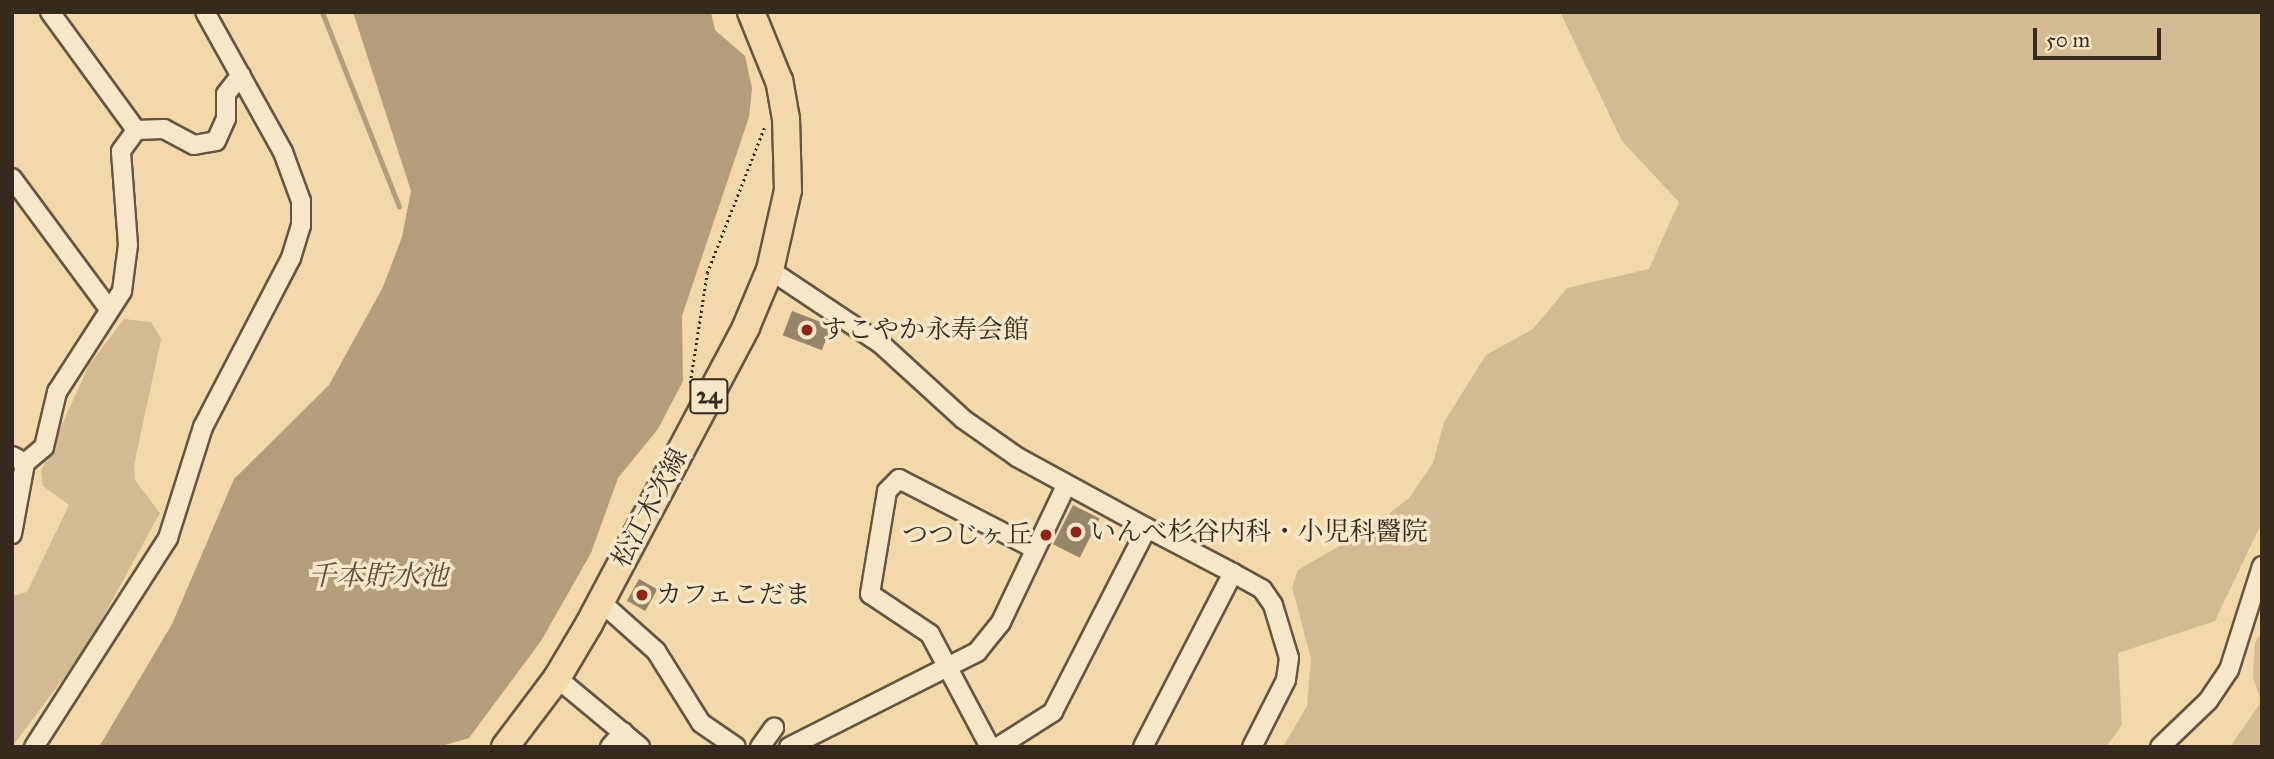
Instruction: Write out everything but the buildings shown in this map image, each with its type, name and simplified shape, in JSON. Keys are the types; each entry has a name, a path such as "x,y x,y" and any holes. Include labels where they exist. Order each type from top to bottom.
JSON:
{"main road":[{"name":"松江木次線","path":"505,747 557,678 601,602 746,327 770,270 788,190 786,119 779,81 751,12"}],"street":[{"path":"50,12 136,130"},
{"path":"34,747 168,538 203,427 297,242 303,211 297,188 241,75 205,12"},
{"path":"136,130 164,129 194,145 216,141 226,120 226,94 241,75"},
{"path":"12,534 19,459 44,447 58,392 109,309 127,273 121,151 136,130"},
{"path":"12,178 109,309"},
{"path":"770,270 881,344 963,419 1066,486 1262,589 1273,605 1289,658 1286,680 1252,747"},
{"path":"990,747 950,670 919,623 870,594 887,491 899,480 1035,549"},
{"path":"789,747 950,670 990,637 1066,486"},
{"path":"998,747 1053,712 1147,528"},
{"path":"2160,747 2208,701 2229,670 2262,566"},
{"path":"1143,747 1233,573"},
{"path":"601,602 656,651 701,723 736,747"},
{"path":"557,678 640,747"},
{"path":"760,747 774,728"},
{"path":"610,747 623,732"}],"path":[{"path":"690,387 707,273 766,124"}],"shaded area":[{"path":"1560,12 2262,12 2262,522 2215,621 2118,653 2122,725 2106,747 1283,747 1307,706 1311,659 1292,587 1298,570 1371,528 1409,498 1433,463 1444,422 1486,355 1533,329 1567,288 1649,269 1679,202 1622,141"},
{"path":"124,319 151,322 161,339 134,465 135,480 160,513 86,648 12,747 12,596 27,592 69,505 43,486 41,471 89,365"},
{"path":"2262,633 2262,747 2230,747 2261,702 2253,677 2255,642"}],"water":[{"name":"千本貯水池","path":"353,12 711,12 715,30 745,56 752,88 749,117 682,316 683,381 658,429 618,478 591,553 541,641 469,738 438,747 99,747 172,624 234,479 329,385 383,287 402,237 411,191"}],"waterway":[{"path":"322,12 399,206"}],"place":[{"name":"すこやか永寿会館","path":"807,330"},
{"name":"いんべ杉谷内科・小児科醫院","path":"1076,532"},
{"name":"つつじヶ丘","path":"1046,535"},
{"name":"カフェこだま","path":"642,595"}]}
